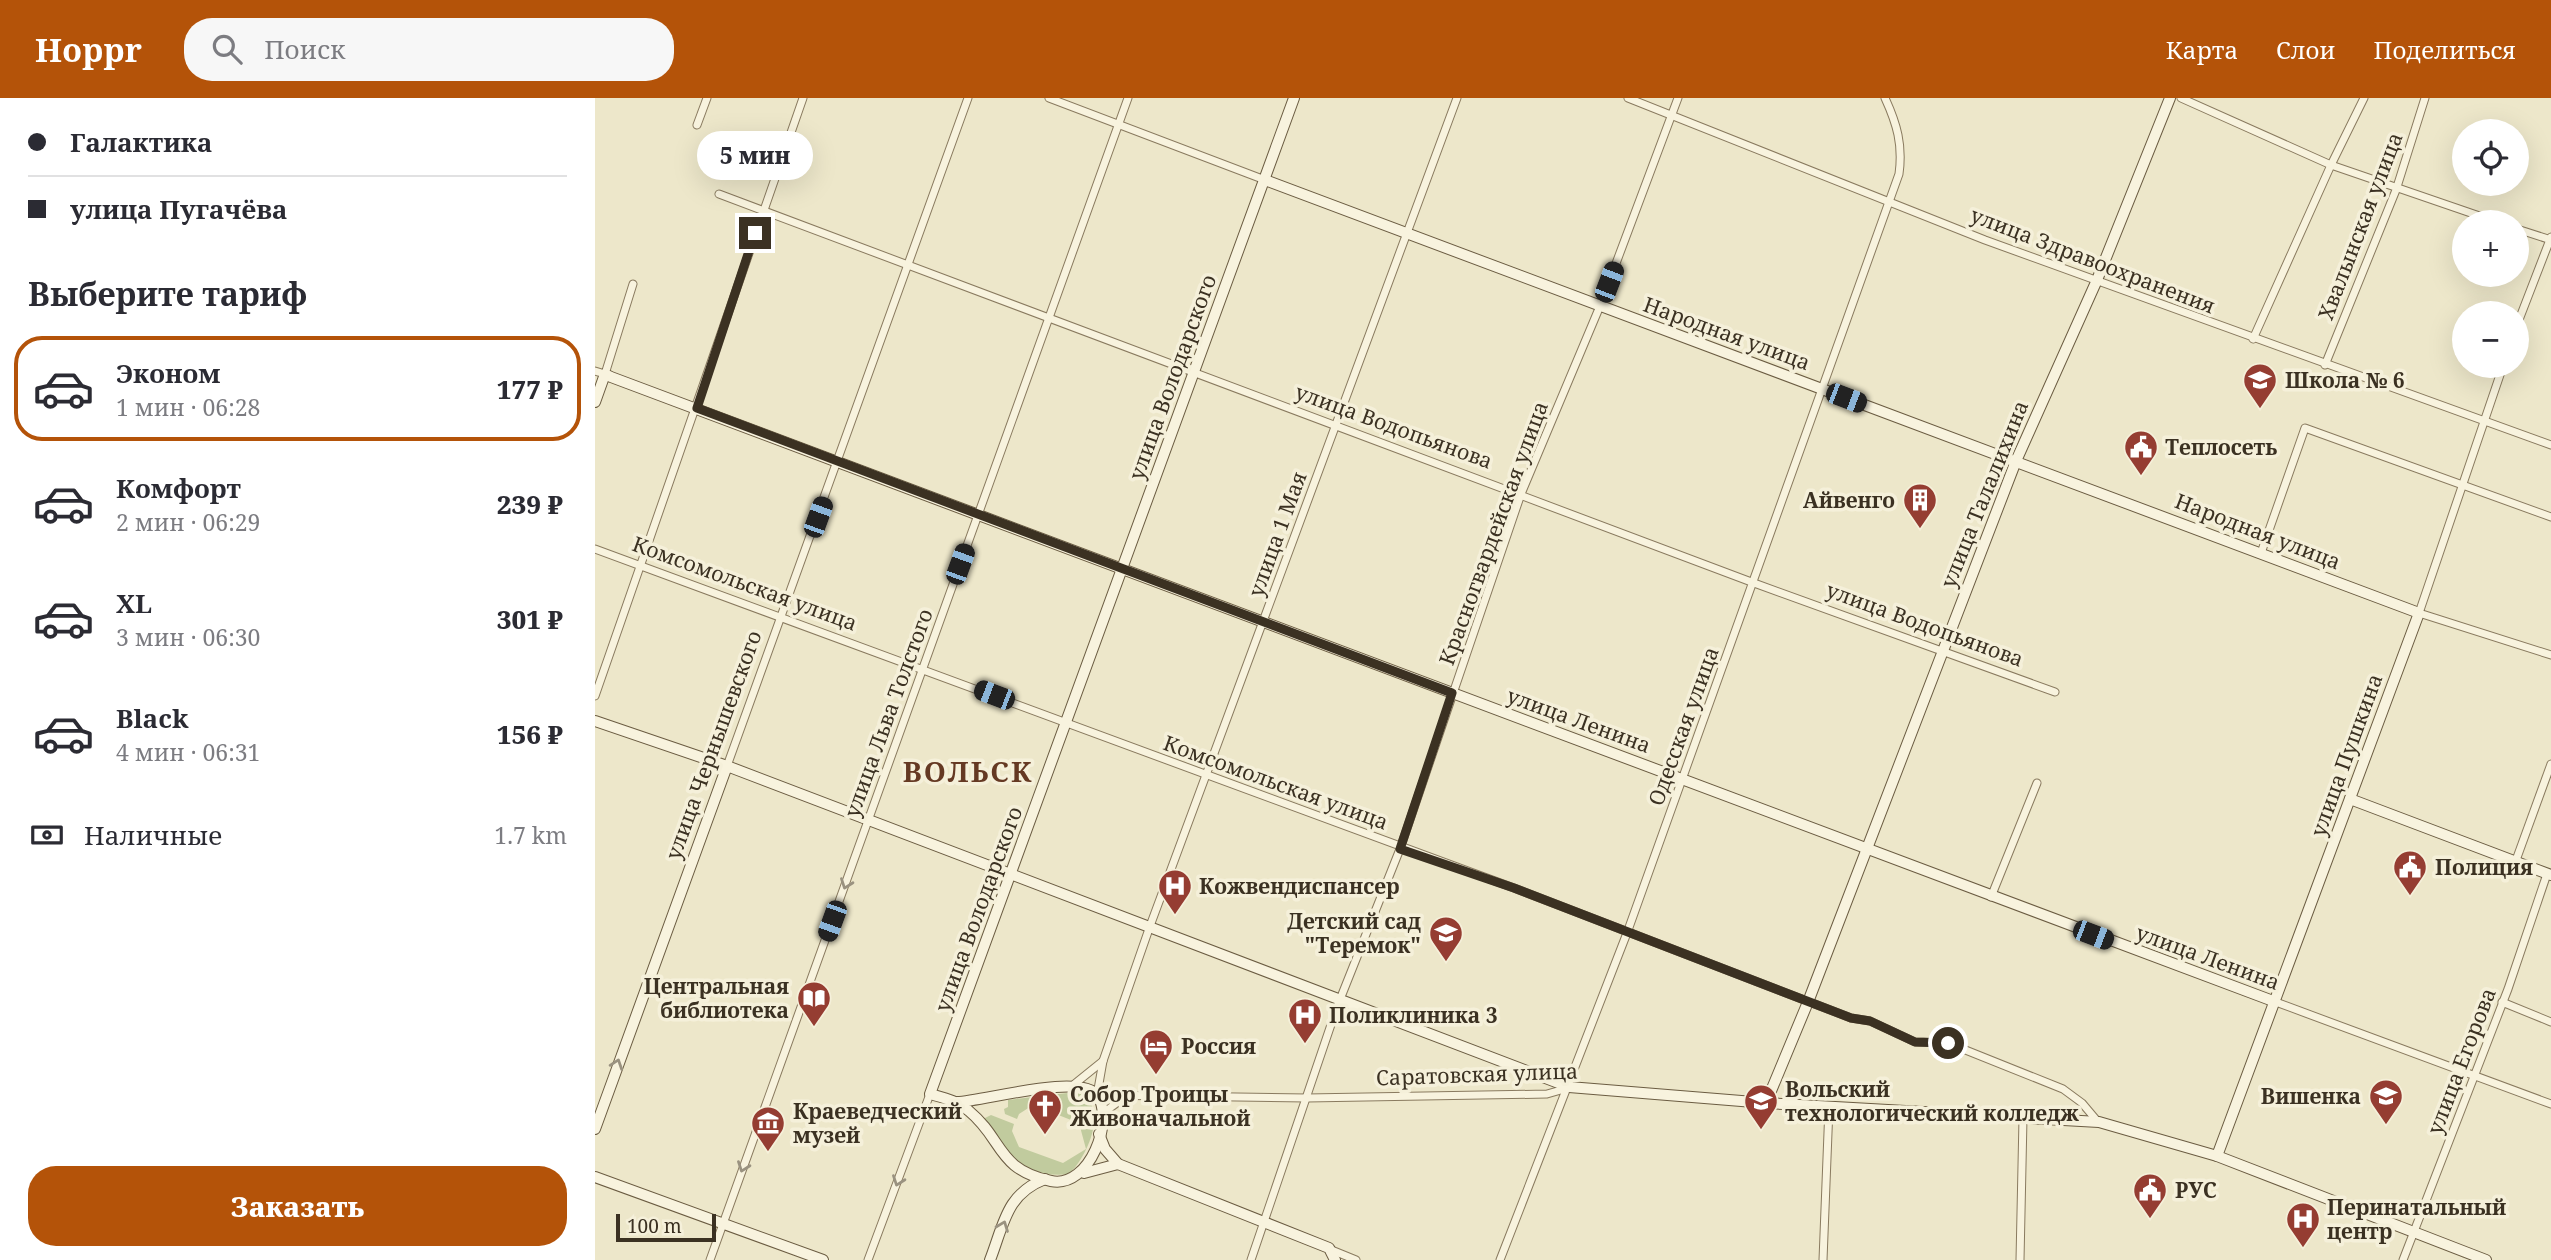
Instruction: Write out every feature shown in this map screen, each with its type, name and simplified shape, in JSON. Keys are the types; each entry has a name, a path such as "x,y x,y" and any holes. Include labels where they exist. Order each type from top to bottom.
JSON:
{"street":[{"path":"697,125 707,98"},
{"path":"595,696 803,98"},
{"name":"улица Чернышевского","path":"595,1129 968,98"},
{"name":"Народная улица","path":"1049,98 2419,613 2551,655"},
{"name":"улица Льва Толстого","path":"710,1260 1128,98"},
{"name":"улица Володарского","path":"868,1260 1294,98"},
{"name":"улица 1 Мая","path":"1097,1094 1103,1061 1150,926 1457,98"},
{"name":"улица Здравоохранения","path":"1627,98 2253,339 2487,419 2551,444"},
{"name":"Красногвардейская улица","path":"1251,1260 1340,998 1400,849 1521,494 1600,306 1678,98"},
{"name":"Одесская улица","path":"1500,1260 1569,1087 1608,976 1627,933 1754,583 1887,200 1899,174 1902,151 1896,122 1885,98"},
{"name":"улица Талалихина","path":"1766,1103 1808,1002 2016,461 2097,280 2170,98"},
{"path":"2181,98 2331,165 2459,210"},
{"path":"2253,339 2364,98"},
{"name":"Хвалынская улица","path":"2325,365 2396,190 2425,98"},
{"name":"улица Водопьянова","path":"719,194 1754,583 2055,692"},
{"path":"2526,301 2551,239 2529,233"},
{"path":"595,402 600,373 633,284"},
{"name":"улица Ленина","path":"600,373 979,512 1866,850 2551,1104"},
{"name":"улица Пушкина","path":"2217,1156 2419,613 2499,378"},
{"path":"2261,553 2305,428 2551,517"},
{"name":"Комсомольская улица","path":"595,549 923,667 1065,724 1400,849 1514,888 1851,1018 1870,1021 1903,1038 1948,1043 2063,1089 2082,1103 2099,1122 2217,1156 2486,1260"},
{"path":"595,721 727,766 1012,873 1569,1087"},
{"path":"2515,863 2551,764"},
{"path":"1991,897 2037,783"},
{"path":"2350,799 2549,874"},
{"name":"улица Егорова","path":"2403,1260 2549,874"},
{"path":"2502,1002 2551,1022"},
{"path":"1072,1086 1103,1061"},
{"path":"957,1102 1072,1086 1097,1094 1104,1113 1089,1165 1083,1173"},
{"name":"Саратовская улица","path":"1097,1094 1126,1097 1307,1098 1547,1094 1569,1087 1766,1103 2099,1122"},
{"path":"930,1094 957,1102 977,1118 1013,1166 1045,1179 1065,1181 1083,1173 1118,1164"},
{"path":"1104,1113 1126,1097"},
{"path":"977,1118 980,1104 986,1099"},
{"path":"1823,1260 1829,1107"},
{"path":"2020,1260 2023,1118"},
{"path":"1099,1134 1105,1149 1118,1164 1356,1260"},
{"path":"595,1177 823,1260"},
{"path":"990,1260 1014,1199 1026,1187 1045,1179"},
{"path":"1329,1248 1335,1260"}],"green space":[{"path":"1076,1092 1087,1098 1092,1107 1093,1131 1089,1143 1086,1149 1079,1123 1074,1121 1078,1110 1071,1114 1071,1120 1033,1105 1019,1114 1017,1119 1005,1114 1004,1109 1008,1107 1008,1100"},
{"path":"991,1115 1014,1124 1012,1131 1019,1147 1063,1163 1086,1149 1069,1174 1040,1172 1028,1167 1008,1152 983,1119"}],"place":[{"name":"Школа № 6","path":"2260,410"},
{"name":"Теплосеть","path":"2141,477"},
{"name":"Айвенго","path":"1920,530"},
{"name":"Полиция","path":"2410,897"},
{"name":"Кожвендиспансер","path":"1175,916"},
{"name":"Детский сад \"Теремок\"","path":"1446,963"},
{"name":"Центральная библиотека","path":"814,1028"},
{"name":"Поликлиника 3","path":"1305,1045"},
{"name":"Россия","path":"1156,1076"},
{"name":"Вишенка","path":"2386,1126"},
{"name":"Вольский технологический колледж","path":"1761,1131"},
{"name":"Собор Троицы Живоначальной","path":"1045,1136"},
{"name":"Краеведческий музей","path":"768,1153"},
{"name":"РУС","path":"2150,1220"},
{"name":"Перинатальный центр","path":"2303,1249"}],"district":[{"name":"ВОЛЬСК","path":"968,771"}],"route":[{"path":"755,233 697,408 979,512 1452,693 1400,849 1514,888 1851,1018 1870,1021 1903,1038 1915,1042 1948,1043"}]}
